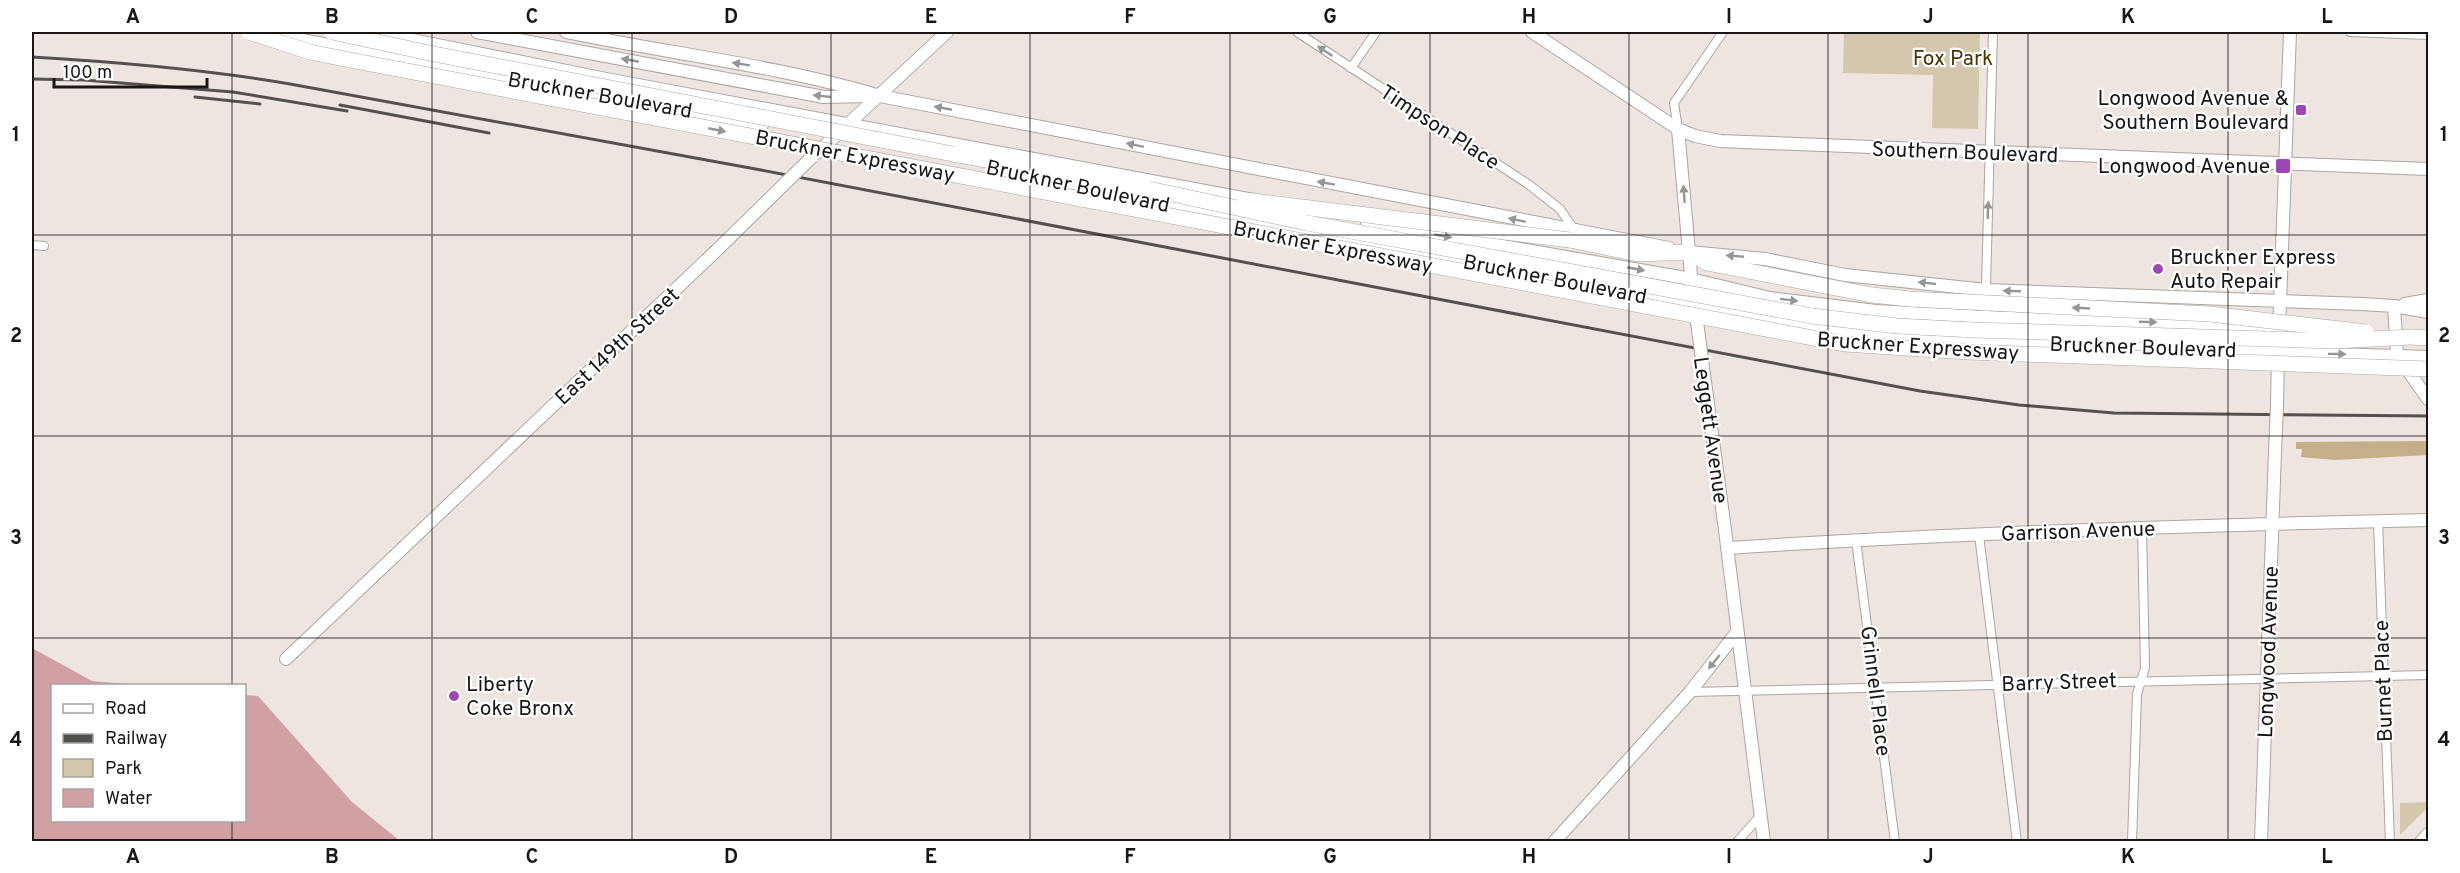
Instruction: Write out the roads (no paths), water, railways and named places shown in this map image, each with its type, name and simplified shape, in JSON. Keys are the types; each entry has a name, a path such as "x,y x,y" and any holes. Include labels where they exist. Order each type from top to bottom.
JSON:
{"highway":[{"name":"Bruckner Expressway","path":"249,32 310,52 330,56 1845,344 1969,352 2428,369"},
{"name":"Bruckner Expressway","path":"332,32 446,57 1149,189 1307,223 1812,316 1897,326 1986,331 2333,341 2428,336"},
{"path":"1149,189 1572,236 1638,254 1689,252 1707,263 1872,295 1910,299 2209,314 2411,337"}],"main road":[{"name":"Bruckner Boulevard","path":"267,32 304,41 996,169 1335,239 1840,331 1984,343 2428,357"},
{"name":"Bruckner Boulevard","path":"373,32 1437,235 1691,279 1770,298 1876,311 2428,336"},
{"name":"Bruckner Boulevard","path":"477,32 824,97 880,96"},
{"name":"Bruckner Boulevard","path":"566,32 777,70 828,81 880,96 1572,236"},
{"name":"East 149th Street","path":"286,659 812,157 947,32"},
{"name":"Southern Boulevard","path":"1532,32 1678,129 1695,136 1720,141 2428,169"},
{"name":"Longwood Avenue","path":"2261,842 2290,32"},
{"path":"434,44 504,78"},
{"name":"Leggett Avenue","path":"1678,129 1691,279 1764,842"},
{"path":"1689,252 1765,259 1845,275 1986,290 2280,300 2394,306 2428,312"},
{"path":"2394,306 2428,300"},
{"path":"2394,306 2397,355 2426,396"},
{"name":"Garrison Avenue","path":"1727,548 2142,528 2428,520"},
{"path":"1554,842 1690,692 1737,632"},
{"path":"2421,842 2428,834"}],"street":[{"name":"Timpson Place","path":"1296,32 1528,184 1560,208 1572,236"},
{"path":"1351,68 1376,32"},
{"name":"Leggett Avenue","path":"1678,129 1674,103 1723,32"},
{"path":"1984,343 1993,32"},
{"path":"2350,32 2428,35"},
{"path":"32,245 44,246"},
{"name":"Burnet Place","path":"2378,521 2390,842"},
{"path":"2132,842 2137,694 2145,668 2142,528"},
{"path":"1979,535 2017,842"},
{"name":"Grinnell Place","path":"1856,540 1895,842"},
{"name":"Barry Street","path":"1690,692 2428,675"},
{"path":"1737,842 1761,815"}],"water":[{"path":"32,648 92,681 125,684 51,684 51,822 246,822 246,695 258,696 352,802 400,841 32,841"}],"railway":[{"path":"32,57 161,67 290,84 761,170 1920,391 2019,405 2114,413 2428,416"},
{"path":"32,79 84,80 233,92 347,111"},
{"path":"195,97 260,104"},
{"path":"340,105 489,133"}],"place":[{"name":"Longwood Avenue & Southern Boulevard","path":"2301,110"},
{"name":"Longwood Avenue","path":"2283,166"},
{"name":"Bruckner Express Auto Repair","path":"2158,269"},
{"name":"Liberty Coke Bronx","path":"454,696"}],"park label":[{"name":"Fox Park","path":"1953,58"}]}
